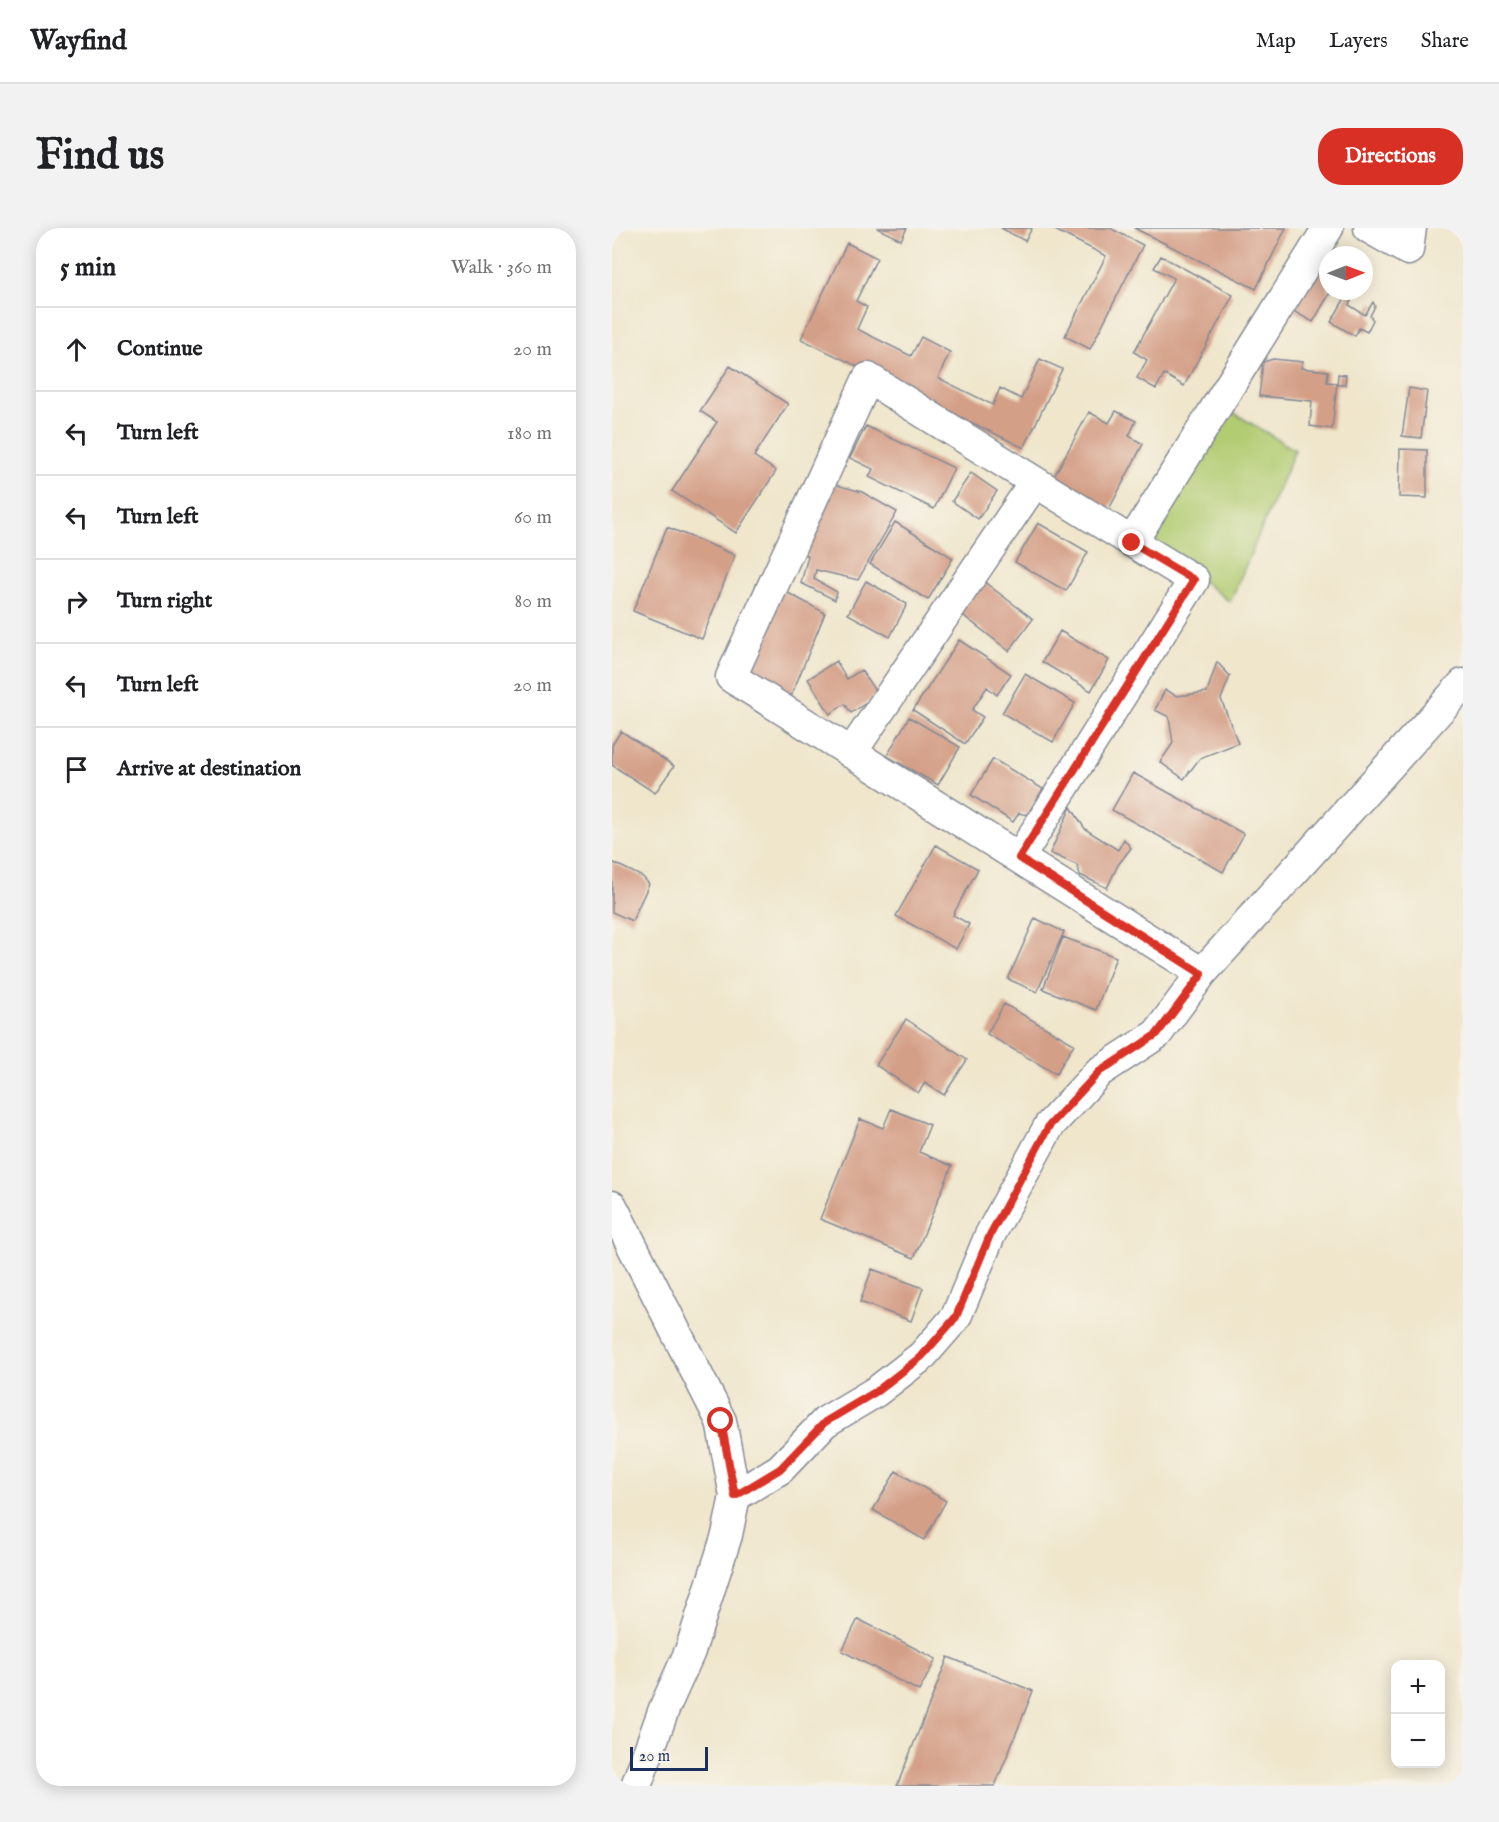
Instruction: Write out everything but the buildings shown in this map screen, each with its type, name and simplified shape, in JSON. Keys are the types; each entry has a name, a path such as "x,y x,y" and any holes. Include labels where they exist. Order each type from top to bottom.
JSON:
{"street":[{"path":"1132,543 1328,228"},
{"path":"1369,228 1408,250 1411,228"},
{"path":"1019,858 1194,580 868,378 731,677 1202,974"},
{"path":"851,753 1035,482"},
{"path":"735,1496 780,1469 825,1422 877,1391 922,1356 956,1317 990,1235 1049,1126 1099,1072 1157,1034 1202,974 1463,684"},
{"path":"612,1206 721,1421 735,1496 726,1535 690,1651 664,1709 636,1786"}],"green space":[{"path":"1224,407 1295,450 1230,602 1146,537"}],"route":[{"path":"721,1421 735,1496 780,1469 825,1422 877,1391 922,1356 956,1317 990,1235 1049,1126 1099,1072 1157,1034 1202,974 1019,858 1194,580 1132,543"}]}
